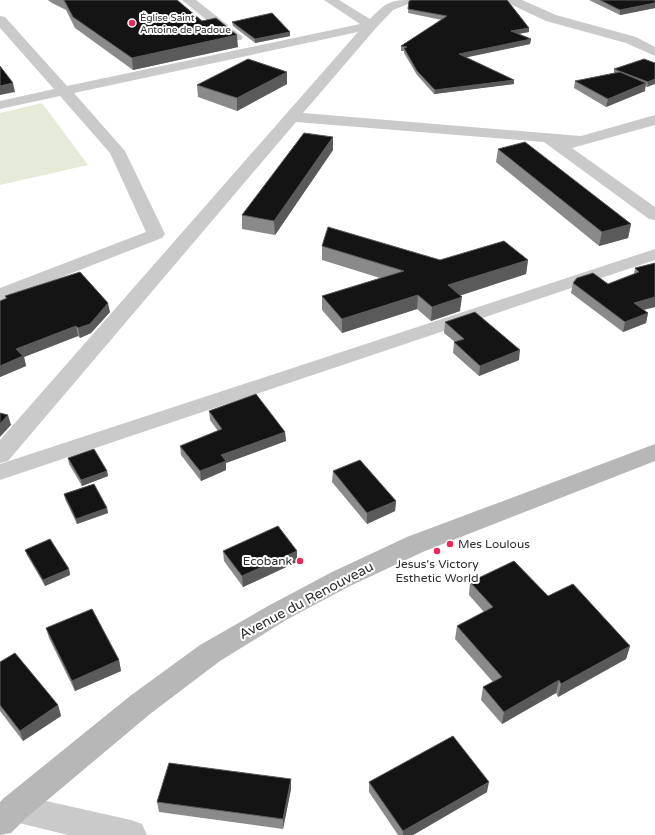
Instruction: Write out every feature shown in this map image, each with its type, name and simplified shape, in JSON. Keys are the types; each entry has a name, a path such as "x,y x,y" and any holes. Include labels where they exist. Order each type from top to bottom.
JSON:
{"main road":[{"name":"Avenue du Renouveau","path":"8,816 140,705 210,653 277,613 341,579 416,544 655,452"}],"street":[{"path":"188,0 253,50"},
{"path":"330,0 371,25"},
{"path":"0,455 371,25 388,7 407,0"},
{"path":"512,0 551,18 631,40 655,52"},
{"path":"0,20 6,34 63,92 117,151 156,234 0,295"},
{"path":"0,105 371,25"},
{"path":"631,40 649,34"},
{"path":"291,117 553,143 583,141 655,120"},
{"path":"553,143 655,216"},
{"path":"0,472 655,254"},
{"path":"8,816 131,835"}],"green space":[{"path":"42,103 88,165 0,185 0,113"}],"building":[{"path":"64,0 177,0 202,21 216,18 237,35 132,58 73,17"},
{"path":"507,0 529,28 511,31 531,39 459,54 514,80 435,90 417,71 404,48 407,47 401,46 447,16 408,9 409,1"},
{"path":"600,0 655,0 655,3 620,10"},
{"path":"272,13 290,32 255,39 232,22"},
{"path":"248,59 287,72 237,98 197,85"},
{"path":"644,59 655,63 655,79 648,82 614,69"},
{"path":"0,66 13,83 0,86"},
{"path":"620,72 646,83 608,99 575,81"},
{"path":"304,133 333,137 274,221 242,215"},
{"path":"525,142 631,224 602,232 498,149"},
{"path":"328,227 440,260 504,241 528,260 448,285 462,297 432,307 418,295 342,319 322,296 404,271 322,246"},
{"path":"655,263 655,297 634,303 648,313 625,322 573,283 577,278 593,273 608,284 639,272 635,268"},
{"path":"80,272 108,303 90,324 78,328 76,326 16,349 23,356 0,366 0,301 7,298 5,296"},
{"path":"475,312 520,350 480,366 454,342 464,339 445,322"},
{"path":"256,394 285,432 221,455 226,461 200,471 180,446 222,429 209,411"},
{"path":"0,413 8,415 0,424"},
{"path":"94,449 107,471 81,480 68,458"},
{"path":"360,460 396,501 367,513 333,471"},
{"path":"94,484 107,508 76,519 64,494"},
{"path":"278,526 297,551 242,576 223,551"},
{"path":"50,539 69,569 43,580 25,550"},
{"path":"514,561 548,596 573,584 630,646 561,684 559,680 504,712 483,687 502,677 457,626 493,607 470,582"},
{"path":"92,609 119,660 72,681 46,628"},
{"path":"15,653 58,705 20,731 0,705 0,662"},
{"path":"453,736 489,782 403,831 369,782"},
{"path":"169,763 291,779 283,819 157,802"}],"place":[{"name":"Église Saint Antoine de Padoue","path":"132,23"},
{"name":"Mes Loulous","path":"450,544"},
{"name":"Jesus's Victory Esthetic World","path":"437,551"},
{"name":"Ecobank","path":"300,561"}]}
